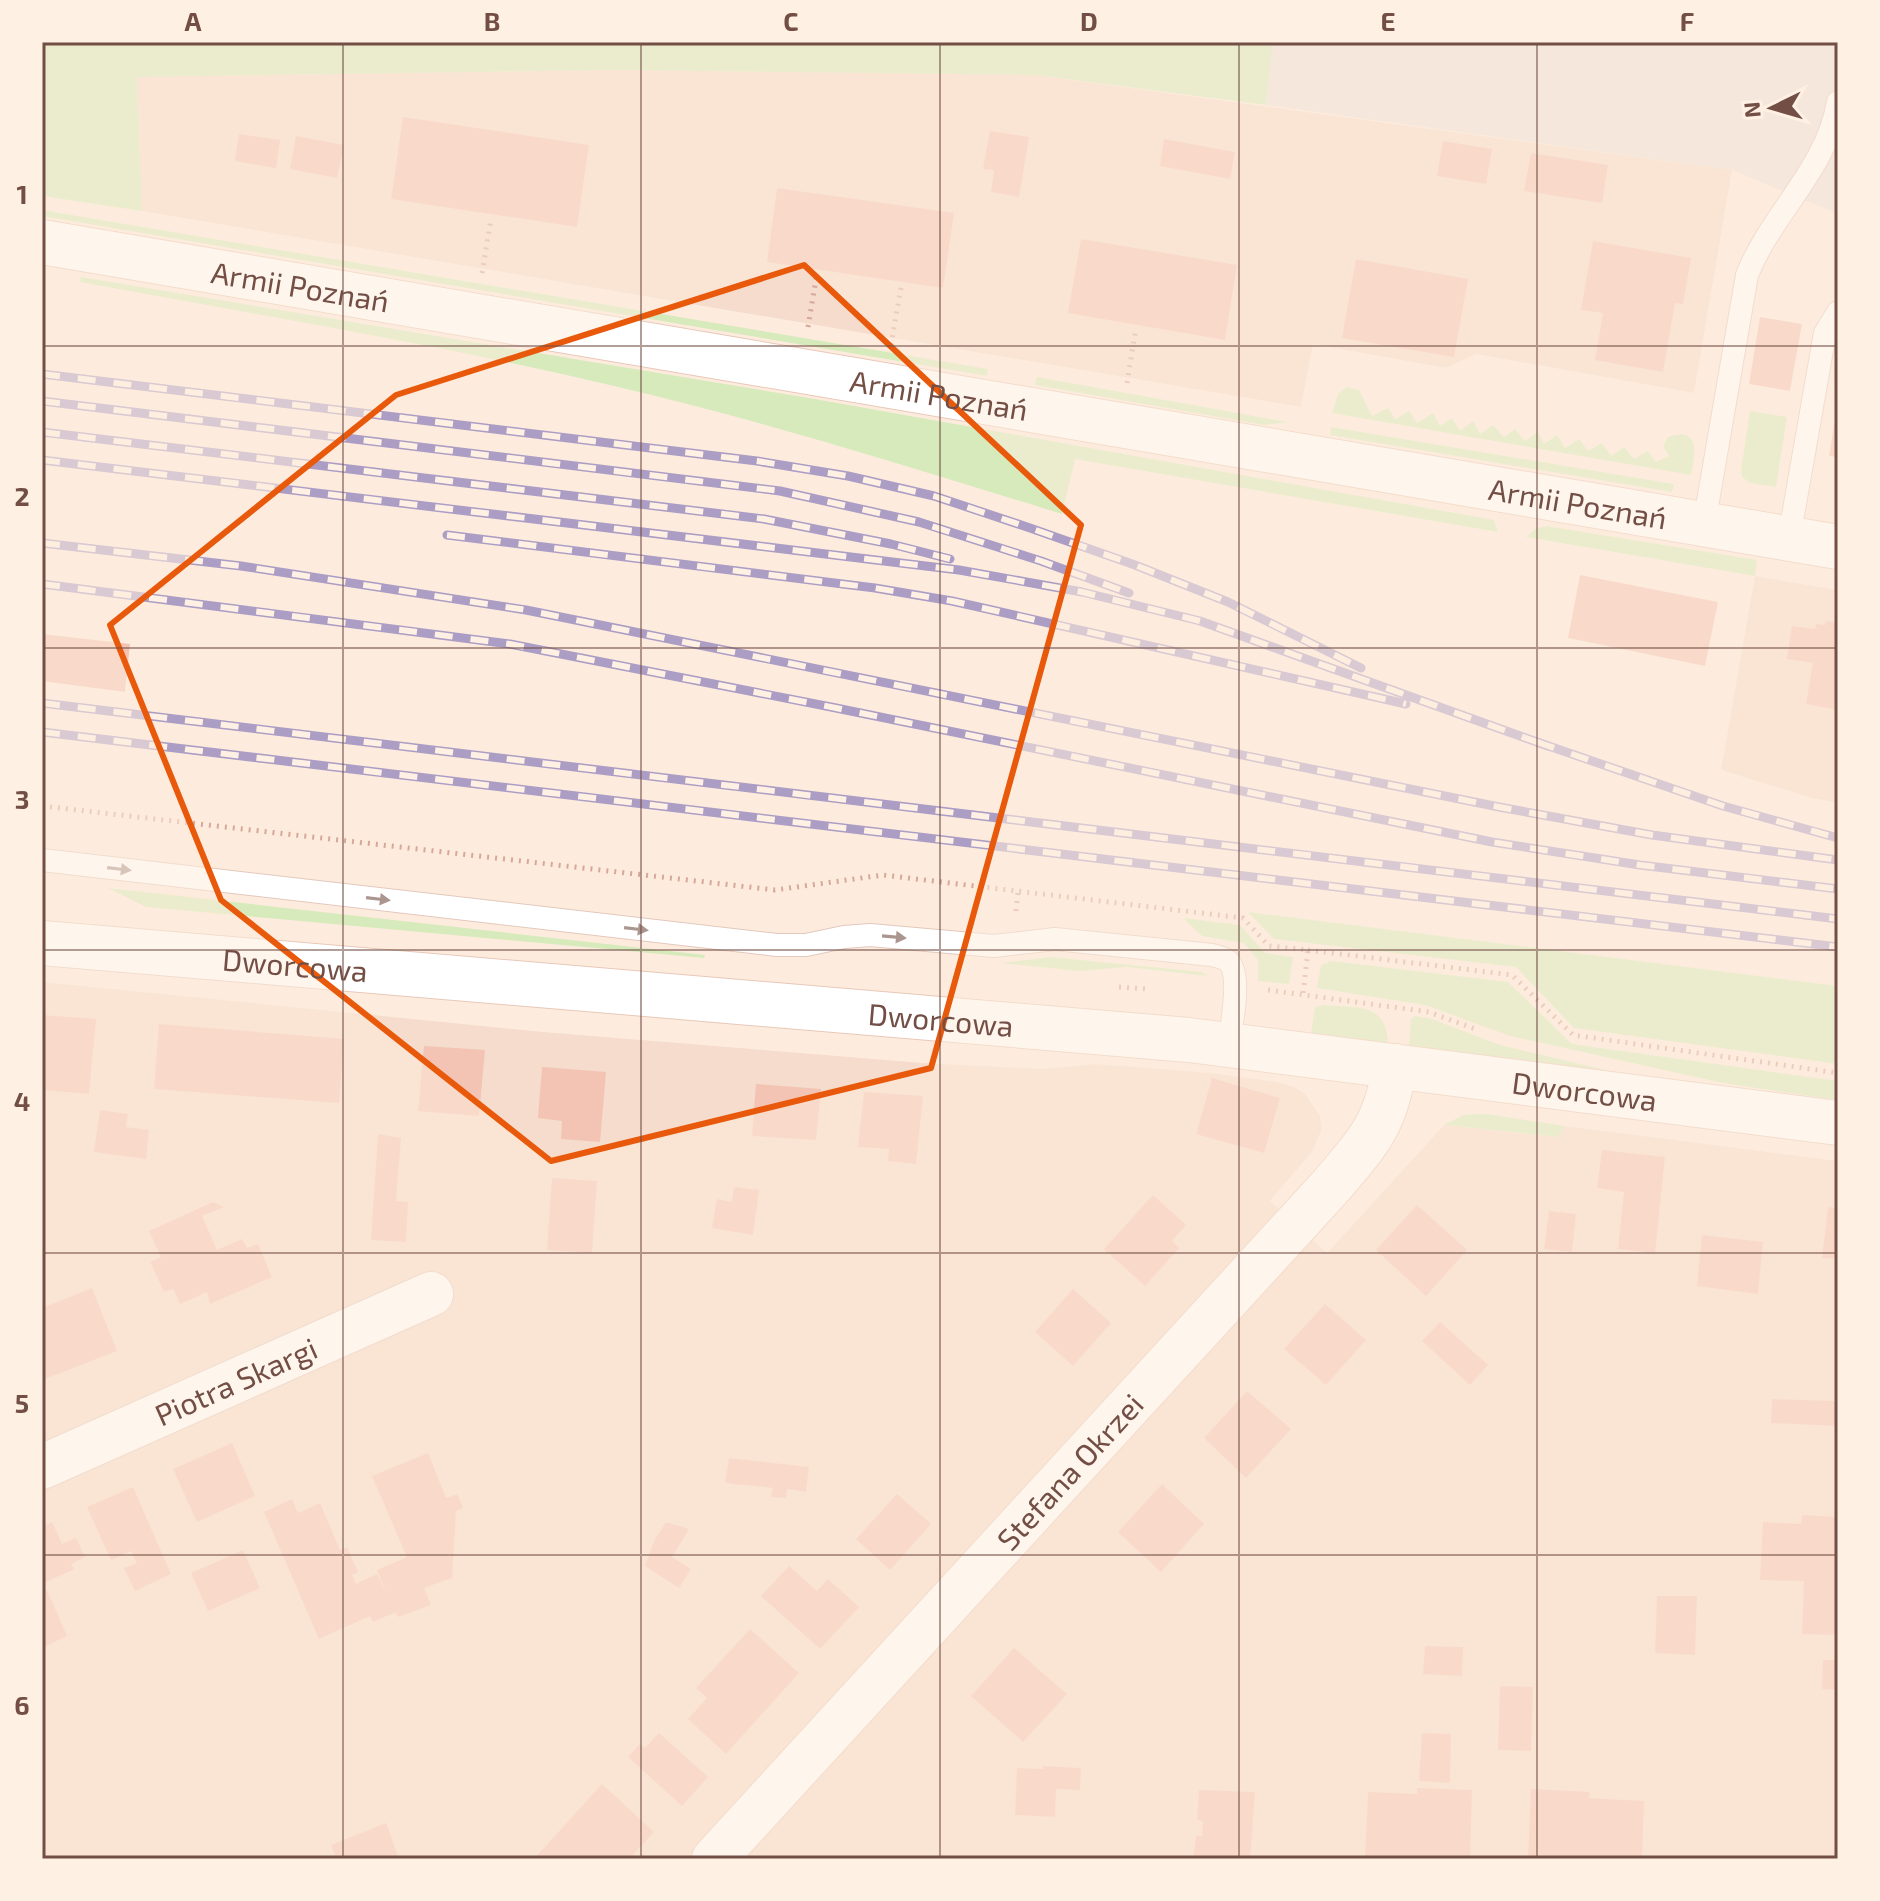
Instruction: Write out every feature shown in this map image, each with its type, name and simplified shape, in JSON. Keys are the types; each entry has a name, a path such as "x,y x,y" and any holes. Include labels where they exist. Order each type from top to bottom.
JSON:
{"street":[{"name":"Armii Poznań","path":"42,242 1838,547"},
{"name":"Dworcowa","path":"42,943 1229,1045 1838,1123"},
{"name":"Stefana Okrzei","path":"714,1859 1331,1186 1380,1125 1395,1066"},
{"name":"Piotra Skargi","path":"42,1467 431,1294"}],"lane":[{"path":"1704,524 1747,275 1757,250 1825,146 1838,102"},
{"path":"1789,538 1825,333 1838,312"},
{"path":"42,860 777,945 806,945 870,935 994,946 1055,939 1212,955 1224,958 1232,965 1234,974 1235,998 1229,1045"}],"path":[{"path":"481,277 491,219"},
{"path":"807,331 817,273"},
{"path":"890,346 901,287"},
{"path":"1126,386 1136,328"},
{"path":"42,806 775,890 883,875 1243,918 1269,946 1512,975 1573,1035 1838,1073"},
{"path":"1303,994 1308,950"}],"highlighted area":[{"path":"804,265 1081,525 931,1068 551,1161 221,900 110,625 396,395"}],"shaded area":[{"path":"1273,42 1838,42 1838,214 1732,170 1266,105"},
{"path":"614,70 1035,75 1732,170 1694,393 1476,354 1446,368 1313,344 1301,407 142,211 137,77"},
{"path":"1755,576 1838,590 1838,803 1721,770"},
{"path":"42,982 543,1032 923,1063 1044,1069 1095,1064 1278,1082 1305,1094 1320,1116 1322,1129 1312,1152 1270,1201 1327,1253 1444,1125 1558,1137 1565,1126 1838,1161 1838,1859 42,1859"}],"green space":[{"path":"42,42 1273,42 1266,105 1035,75 614,70 137,77 142,211 42,196"},
{"path":"42,210 988,369 987,376 42,216"},
{"path":"81,277 809,398 1494,520 1498,532 1075,459 1062,514 783,430 614,386 414,343 80,282"},
{"path":"1037,377 1288,422 1264,425 1035,385"},
{"path":"1347,387 1359,390 1372,416 1388,408 1395,419 1409,411 1417,423 1433,413 1440,426 1452,418 1460,431 1473,421 1480,434 1493,425 1504,437 1515,429 1525,441 1538,432 1544,444 1557,435 1565,448 1579,439 1588,451 1602,443 1611,456 1624,447 1634,459 1648,451 1656,462 1669,456 1663,446 1668,437 1686,435 1691,438 1694,451 1691,475 1332,413 1338,394"},
{"path":"1750,411 1787,417 1776,487 1750,483 1742,477"},
{"path":"1331,427 1674,484 1672,492 1330,435"},
{"path":"1546,526 1757,560 1755,576 1526,537 1535,529"},
{"path":"108,888 705,955 704,958 146,907"},
{"path":"1248,912 1838,986 1838,1064 1574,1028 1516,967 1274,939"},
{"path":"1183,918 1240,925 1265,953 1293,957 1289,984 1258,981 1258,960 1244,943 1202,936"},
{"path":"1050,957 1202,972 1208,976 1127,967 1079,971 1001,963"},
{"path":"1331,961 1508,982 1572,1044 1838,1081 1838,1100 1723,1083 1510,1036 1425,1005 1317,988 1321,965"},
{"path":"1315,1007 1358,1008 1376,1014 1386,1029 1388,1043 1311,1034"},
{"path":"1415,1016 1432,1019 1500,1045 1631,1076 1415,1049 1409,1045 1411,1019"},
{"path":"1487,1114 1565,1126 1559,1137 1444,1125 1463,1115"}],"building":[{"path":"403,117 589,145 577,227 391,199"},
{"path":"990,131 1029,137 1019,197 991,192 994,170 983,169"},
{"path":"239,134 280,140 276,168 235,161"},
{"path":"296,136 344,145 337,178 290,169"},
{"path":"1164,139 1235,152 1230,179 1160,166"},
{"path":"1443,141 1492,149 1486,184 1437,176"},
{"path":"1531,153 1608,165 1602,203 1524,191"},
{"path":"777,188 954,213 943,288 767,262"},
{"path":"1081,239 1237,265 1225,340 1068,313"},
{"path":"1593,241 1691,258 1683,304 1675,303 1663,372 1595,360 1603,313 1581,310"},
{"path":"1356,259 1468,279 1454,357 1342,338"},
{"path":"1760,317 1802,324 1790,391 1749,384"},
{"path":"1838,414 1838,457 1829,456"},
{"path":"1580,575 1718,602 1705,666 1568,638"},
{"path":"1826,621 1838,623 1838,710 1806,704 1813,663 1787,659 1792,626 1815,629 1816,624 1825,625"},
{"path":"42,634 130,644 125,692 42,681"},
{"path":"42,1015 96,1019 89,1094 42,1090"},
{"path":"159,1024 344,1039 339,1103 154,1089"},
{"path":"424,1046 485,1050 479,1116 418,1111"},
{"path":"542,1067 606,1072 600,1142 561,1139 562,1121 538,1118"},
{"path":"1212,1078 1280,1098 1264,1153 1196,1134"},
{"path":"756,1084 821,1089 816,1140 752,1136"},
{"path":"864,1092 923,1096 916,1164 888,1161 889,1149 858,1147"},
{"path":"100,1110 128,1114 126,1127 149,1130 146,1159 94,1152"},
{"path":"378,1134 401,1138 396,1201 408,1202 406,1242 371,1240"},
{"path":"1602,1150 1665,1157 1655,1253 1618,1249 1624,1192 1597,1188"},
{"path":"552,1178 597,1181 592,1253 547,1250"},
{"path":"734,1187 759,1190 753,1235 712,1228 717,1199 732,1202"},
{"path":"1153,1195 1186,1225 1172,1241 1179,1248 1145,1286 1104,1249"},
{"path":"213,1202 224,1207 202,1216 217,1250 242,1239 247,1248 258,1244 272,1277 210,1304 207,1292 180,1304 173,1289 164,1292 150,1262 161,1257 149,1231"},
{"path":"1417,1205 1467,1250 1426,1296 1376,1250"},
{"path":"1828,1207 1838,1208 1838,1259 1822,1258"},
{"path":"1549,1211 1576,1214 1572,1252 1544,1249"},
{"path":"1702,1235 1763,1242 1758,1294 1697,1286"},
{"path":"92,1288 117,1351 45,1379 42,1372 42,1308"},
{"path":"1073,1289 1111,1323 1073,1366 1035,1332"},
{"path":"1325,1304 1366,1340 1326,1385 1284,1349"},
{"path":"1440,1322 1488,1365 1470,1385 1422,1341"},
{"path":"1247,1391 1291,1429 1246,1478 1204,1438"},
{"path":"1772,1399 1838,1401 1838,1426 1771,1423"},
{"path":"232,1443 255,1496 197,1522 173,1469"},
{"path":"428,1453 446,1498 457,1494 463,1508 456,1511 452,1578 424,1588 431,1605 398,1617 396,1612 373,1622 370,1616 319,1639 264,1512 292,1499 298,1513 320,1503 340,1550 347,1547 358,1572 352,1575 356,1584 377,1574 386,1592 377,1570 407,1557 372,1476"},
{"path":"729,1458 809,1467 806,1492 787,1489 786,1498 771,1497 773,1488 725,1483"},
{"path":"1162,1484 1204,1524 1161,1572 1118,1532"},
{"path":"133,1487 171,1574 135,1591 124,1568 137,1563 131,1551 111,1560 87,1507"},
{"path":"897,1494 931,1524 890,1570 856,1539"},
{"path":"1802,1515 1838,1517 1838,1635 1802,1634 1804,1581 1760,1580 1763,1522 1801,1524"},
{"path":"52,1522 62,1544 76,1538 85,1557 71,1564 74,1569 42,1584 42,1527"},
{"path":"666,1522 689,1529 672,1557 691,1569 679,1588 645,1566 654,1541"},
{"path":"243,1550 260,1588 208,1611 191,1573"},
{"path":"789,1566 817,1591 828,1579 859,1607 820,1649 761,1596"},
{"path":"47,1590 67,1636 42,1648 42,1592"},
{"path":"1657,1596 1697,1596 1695,1655 1655,1653"},
{"path":"750,1629 799,1673 726,1754 688,1719 707,1698 696,1688"},
{"path":"1425,1646 1463,1647 1462,1676 1423,1674"},
{"path":"1014,1648 1067,1694 1023,1742 971,1696"},
{"path":"1823,1660 1838,1660 1838,1690 1822,1689"},
{"path":"1500,1686 1533,1687 1531,1751 1498,1750"},
{"path":"659,1733 708,1777 682,1806 628,1757 640,1744 645,1748"},
{"path":"1422,1733 1451,1734 1450,1783 1419,1781"},
{"path":"1043,1766 1081,1768 1080,1790 1056,1789 1055,1817 1015,1815 1017,1768 1043,1769"},
{"path":"602,1784 654,1832 629,1859 534,1859"},
{"path":"1417,1788 1472,1790 1470,1859 1365,1859 1368,1792 1417,1794"},
{"path":"1531,1789 1590,1792 1589,1798 1644,1801 1642,1859 1528,1859"},
{"path":"1199,1790 1255,1792 1250,1859 1193,1859 1196,1836 1202,1836 1203,1821 1197,1820"},
{"path":"386,1823 399,1859 337,1859 331,1845"}],"railway":[{"path":"42,374 757,461 848,476 934,496 1135,565 1228,602 1361,668"},
{"path":"42,401 780,491 919,522 1129,593"},
{"path":"42,432 764,519 950,559"},
{"path":"42,460 959,570 1082,592 1200,621 1548,746"},
{"path":"447,535 875,588 952,601 1406,704"},
{"path":"42,543 241,566 526,610 1499,807 1652,835 1838,860"},
{"path":"42,584 510,644 1492,842 1640,865 1838,889"},
{"path":"42,703 1838,919"},
{"path":"42,732 1838,947"},
{"path":"1537,742 1723,806 1838,838"}]}
